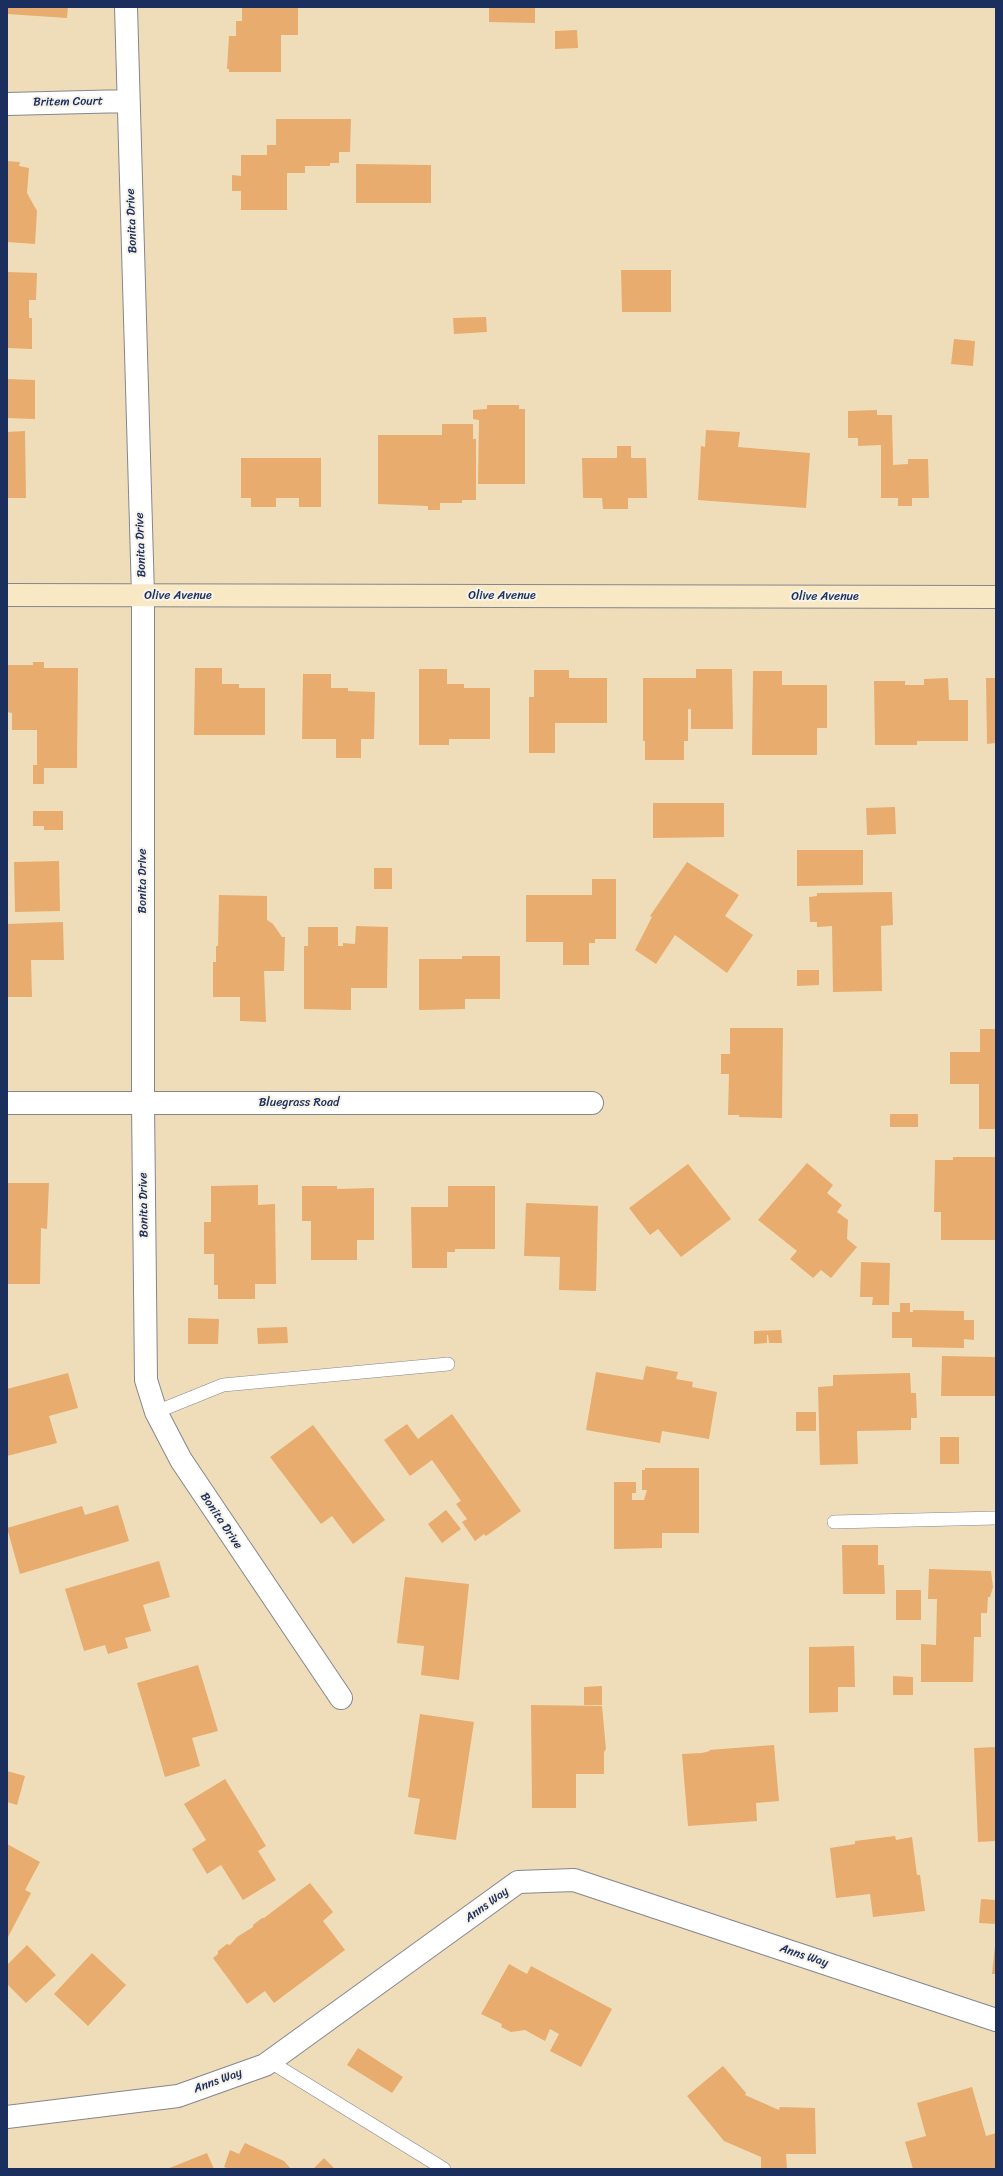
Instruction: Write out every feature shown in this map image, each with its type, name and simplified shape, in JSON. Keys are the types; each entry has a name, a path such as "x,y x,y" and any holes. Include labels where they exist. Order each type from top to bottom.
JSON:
{"main road":[{"name":"Olive Avenue","path":"7,595 996,597"}],"street":[{"name":"Bonita Drive","path":"126,7 143,596 143,1102 146,1380 156,1412 181,1460 341,1698"},
{"name":"Britem Court","path":"7,104 128,101"},
{"name":"Bluegrass Road","path":"7,1102 592,1102"},
{"name":"Anns Way","path":"7,2117 178,2096 269,2061 518,1882 574,1880 996,2020"}],"lane":[{"path":"156,1412 223,1384 448,1364"},
{"path":"834,1522 996,1518"},
{"path":"269,2061 444,2169"}],"building":[{"path":"7,7 68,7 67,18 7,14"},
{"path":"242,7 298,7 298,35 281,35 281,72 229,72 229,69 227,69 229,36 236,36 236,21 242,21"},
{"path":"489,7 535,7 535,23 489,22"},
{"path":"577,30 578,48 555,49 555,31"},
{"path":"276,119 351,119 350,152 339,152 339,163 330,163 330,166 305,166 305,173 287,173 287,210 241,210 241,191 232,191 232,175 241,176 241,155 267,155 267,145 276,145"},
{"path":"7,161 20,162 19,166 29,168 27,193 37,211 35,244 7,242"},
{"path":"356,164 431,165 431,203 356,203"},
{"path":"621,270 671,270 671,312 622,312"},
{"path":"7,272 37,273 36,300 29,300 29,318 32,318 32,349 7,348"},
{"path":"486,317 487,332 454,334 453,318"},
{"path":"954,339 975,341 973,366 951,364"},
{"path":"7,379 35,380 35,419 7,418"},
{"path":"487,405 519,405 519,409 525,409 525,484 478,484 479,420 473,419 473,410 487,409"},
{"path":"877,410 877,415 892,415 893,465 908,464 908,459 928,459 929,498 912,498 912,506 898,506 898,498 881,498 881,445 858,446 858,438 848,438 848,411"},
{"path":"442,424 473,424 473,439 476,439 476,500 462,500 462,503 440,503 440,510 428,510 428,506 378,504 378,435 442,435"},
{"path":"706,430 740,432 738,447 810,453 806,508 698,500 701,446 705,447"},
{"path":"25,431 26,498 7,498 7,432"},
{"path":"617,446 631,446 631,458 646,458 647,498 628,498 628,509 603,509 602,498 583,498 582,458 617,458"},
{"path":"241,458 321,458 321,507 299,507 299,498 276,498 276,507 251,507 251,498 241,498"},
{"path":"33,662 44,662 44,668 78,668 77,768 44,768 44,784 33,784 33,765 37,765 37,730 12,730 12,713 7,712 7,665 33,665"},
{"path":"195,668 222,668 222,684 239,684 239,688 265,688 265,735 194,735"},
{"path":"419,669 447,669 447,684 464,684 464,688 490,688 490,739 449,739 449,745 419,745"},
{"path":"696,669 732,669 733,729 691,729 691,709 688,709 688,741 684,741 684,760 645,760 645,741 643,741 643,678 696,678"},
{"path":"534,670 569,670 569,678 607,678 607,723 555,723 555,753 529,753 529,697 534,697"},
{"path":"753,671 782,671 782,685 827,685 827,728 817,728 817,755 752,755"},
{"path":"303,674 331,674 331,688 348,688 348,691 375,692 374,739 361,739 361,758 336,758 336,739 302,739"},
{"path":"948,678 949,700 968,700 968,741 917,741 917,745 875,745 874,681 905,681 905,685 924,685 924,679"},
{"path":"986,678 996,678 996,743 987,744"},
{"path":"653,803 724,803 724,837 653,838"},
{"path":"895,807 896,834 867,835 866,808"},
{"path":"33,811 63,811 63,830 44,830 44,826 33,826"},
{"path":"797,850 863,850 863,885 797,886"},
{"path":"59,861 60,911 15,912 14,862"},
{"path":"687,862 739,895 725,916 753,935 727,973 675,935 656,964 635,950 652,917 650,916"},
{"path":"374,868 392,868 392,889 374,889"},
{"path":"592,879 616,879 616,939 595,939 595,943 589,943 589,965 563,965 563,942 526,942 526,895 592,895"},
{"path":"892,892 893,925 881,926 882,991 833,992 832,926 817,927 817,922 810,922 809,897 817,896 817,893"},
{"path":"219,895 267,896 267,920 273,924 282,937 285,937 284,971 264,971 266,1022 240,1021 240,997 213,997 213,962 216,962 216,946 218,946"},
{"path":"63,922 64,960 31,960 32,997 7,997 7,924"},
{"path":"356,926 388,927 387,988 351,988 351,1010 304,1009 304,946 308,946 308,927 338,927 338,946 343,946 343,943 355,944"},
{"path":"462,956 500,956 500,999 465,999 465,1009 419,1010 419,959 462,959"},
{"path":"797,970 819,970 819,985 797,986"},
{"path":"730,1028 783,1028 782,1118 739,1117 739,1115 728,1115 729,1074 721,1074 721,1054 730,1054"},
{"path":"980,1029 996,1029 996,1129 979,1129 979,1084 950,1084 950,1052 980,1052"},
{"path":"890,1114 918,1114 918,1127 890,1127"},
{"path":"953,1157 996,1157 996,1240 941,1240 941,1212 934,1212 935,1160 953,1160"},
{"path":"807,1163 833,1185 827,1193 842,1205 837,1212 848,1220 847,1239 857,1247 831,1278 821,1270 813,1278 790,1259 797,1251 758,1220"},
{"path":"688,1164 731,1219 681,1257 658,1229 650,1235 629,1208"},
{"path":"7,1183 49,1183 47,1229 41,1228 40,1284 7,1284"},
{"path":"258,1185 258,1205 275,1204 276,1284 255,1284 255,1299 218,1299 218,1285 214,1285 214,1254 204,1254 204,1222 211,1222 211,1186"},
{"path":"302,1186 337,1186 337,1189 374,1188 374,1240 357,1240 357,1260 311,1260 311,1221 302,1221"},
{"path":"448,1186 495,1186 495,1249 455,1249 455,1252 447,1252 447,1268 412,1268 411,1207 448,1207"},
{"path":"526,1203 598,1206 596,1291 559,1290 560,1257 524,1256"},
{"path":"861,1262 890,1263 889,1305 872,1305 873,1297 860,1297"},
{"path":"900,1303 910,1303 910,1312 913,1312 913,1310 964,1311 964,1320 974,1320 974,1340 964,1339 964,1348 912,1347 912,1338 892,1338 892,1312 900,1312"},
{"path":"188,1318 219,1319 218,1344 188,1344"},
{"path":"287,1327 288,1343 258,1344 257,1328"},
{"path":"781,1330 782,1343 769,1343 767,1335 767,1343 754,1344 754,1331"},
{"path":"942,1356 995,1357 995,1396 941,1396"},
{"path":"646,1366 678,1372 676,1379 693,1382 692,1387 717,1392 709,1439 662,1431 660,1443 586,1430 596,1372 643,1380"},
{"path":"68,1373 78,1408 49,1416 57,1443 7,1456 7,1389"},
{"path":"910,1373 911,1393 916,1393 917,1418 911,1418 911,1430 857,1431 858,1464 820,1465 818,1387 833,1386 833,1375"},
{"path":"796,1412 816,1412 816,1431 796,1431"},
{"path":"452,1414 521,1511 486,1536 484,1534 475,1541 462,1522 467,1519 456,1504 461,1501 432,1460 410,1476 384,1440 407,1424 418,1439"},
{"path":"313,1425 385,1520 353,1544 332,1516 321,1524 270,1457"},
{"path":"940,1437 959,1437 959,1464 940,1464"},
{"path":"645,1468 699,1468 699,1533 662,1533 662,1548 614,1549 614,1482 636,1482 636,1493 632,1493 632,1500 644,1500 647,1490 642,1490 642,1470 645,1470"},
{"path":"118,1505 129,1541 20,1574 7,1528 82,1506 85,1515"},
{"path":"446,1510 461,1529 442,1543 428,1524"},
{"path":"842,1545 878,1545 878,1565 884,1565 885,1594 843,1594"},
{"path":"159,1561 170,1597 143,1605 151,1631 125,1638 128,1648 108,1654 105,1645 84,1651 65,1589"},
{"path":"929,1569 991,1571 993,1587 990,1597 988,1597 987,1613 981,1613 981,1637 974,1637 973,1682 921,1682 921,1644 936,1645 937,1599 928,1599"},
{"path":"405,1577 469,1584 459,1680 421,1675 424,1646 397,1643"},
{"path":"896,1590 921,1590 921,1620 896,1620"},
{"path":"854,1646 855,1687 838,1687 838,1712 809,1713 809,1647"},
{"path":"198,1665 218,1731 192,1738 200,1766 165,1777 137,1683"},
{"path":"893,1676 913,1677 913,1695 893,1695"},
{"path":"602,1686 602,1705 584,1705 584,1687"},
{"path":"531,1705 602,1706 606,1749 604,1752 604,1774 576,1774 576,1808 532,1808"},
{"path":"420,1714 474,1722 456,1840 414,1834 420,1799 408,1797"},
{"path":"774,1745 779,1801 756,1803 757,1821 688,1826 682,1754 702,1753 710,1751 709,1750"},
{"path":"996,1747 996,1841 978,1842 974,1748"},
{"path":"7,1771 25,1776 17,1805 7,1802"},
{"path":"225,1779 266,1846 258,1851 276,1880 243,1900 221,1865 207,1874 192,1849 206,1840 184,1804"},
{"path":"895,1836 896,1840 912,1837 917,1875 920,1875 925,1911 873,1917 870,1894 836,1898 830,1848 855,1844 855,1841"},
{"path":"7,1844 40,1862 25,1890 31,1893 7,1939"},
{"path":"310,1883 333,1912 323,1921 345,1950 274,2003 265,1991 247,2004 213,1958 218,1954 218,1951 227,1944 230,1945 237,1937 253,1927 253,1925 262,1918"},
{"path":"981,1899 996,1900 996,1924 979,1923"},
{"path":"27,1945 56,1975 26,2003 7,1984 7,1965"},
{"path":"995,1945 996,1974 992,1974"},
{"path":"92,1953 126,1985 88,2026 54,1994"},
{"path":"509,1964 527,1974 531,1966 612,2009 581,2067 550,2051 559,2034 550,2029 545,2041 525,2030 511,2032 501,2027 502,2024 481,2014"},
{"path":"358,2048 403,2077 392,2093 347,2065"},
{"path":"723,2066 746,2093 745,2095 779,2110 780,2107 815,2108 816,2154 786,2154 787,2169 761,2169 761,2157 724,2141 687,2096"},
{"path":"972,2087 986,2136 996,2133 996,2168 913,2169 905,2142 926,2136 917,2103"},
{"path":"245,2143 284,2161 291,2169 229,2169 224,2167 230,2150 239,2154"},
{"path":"207,2153 214,2169 167,2169"},
{"path":"324,2158 335,2169 313,2169"}]}
